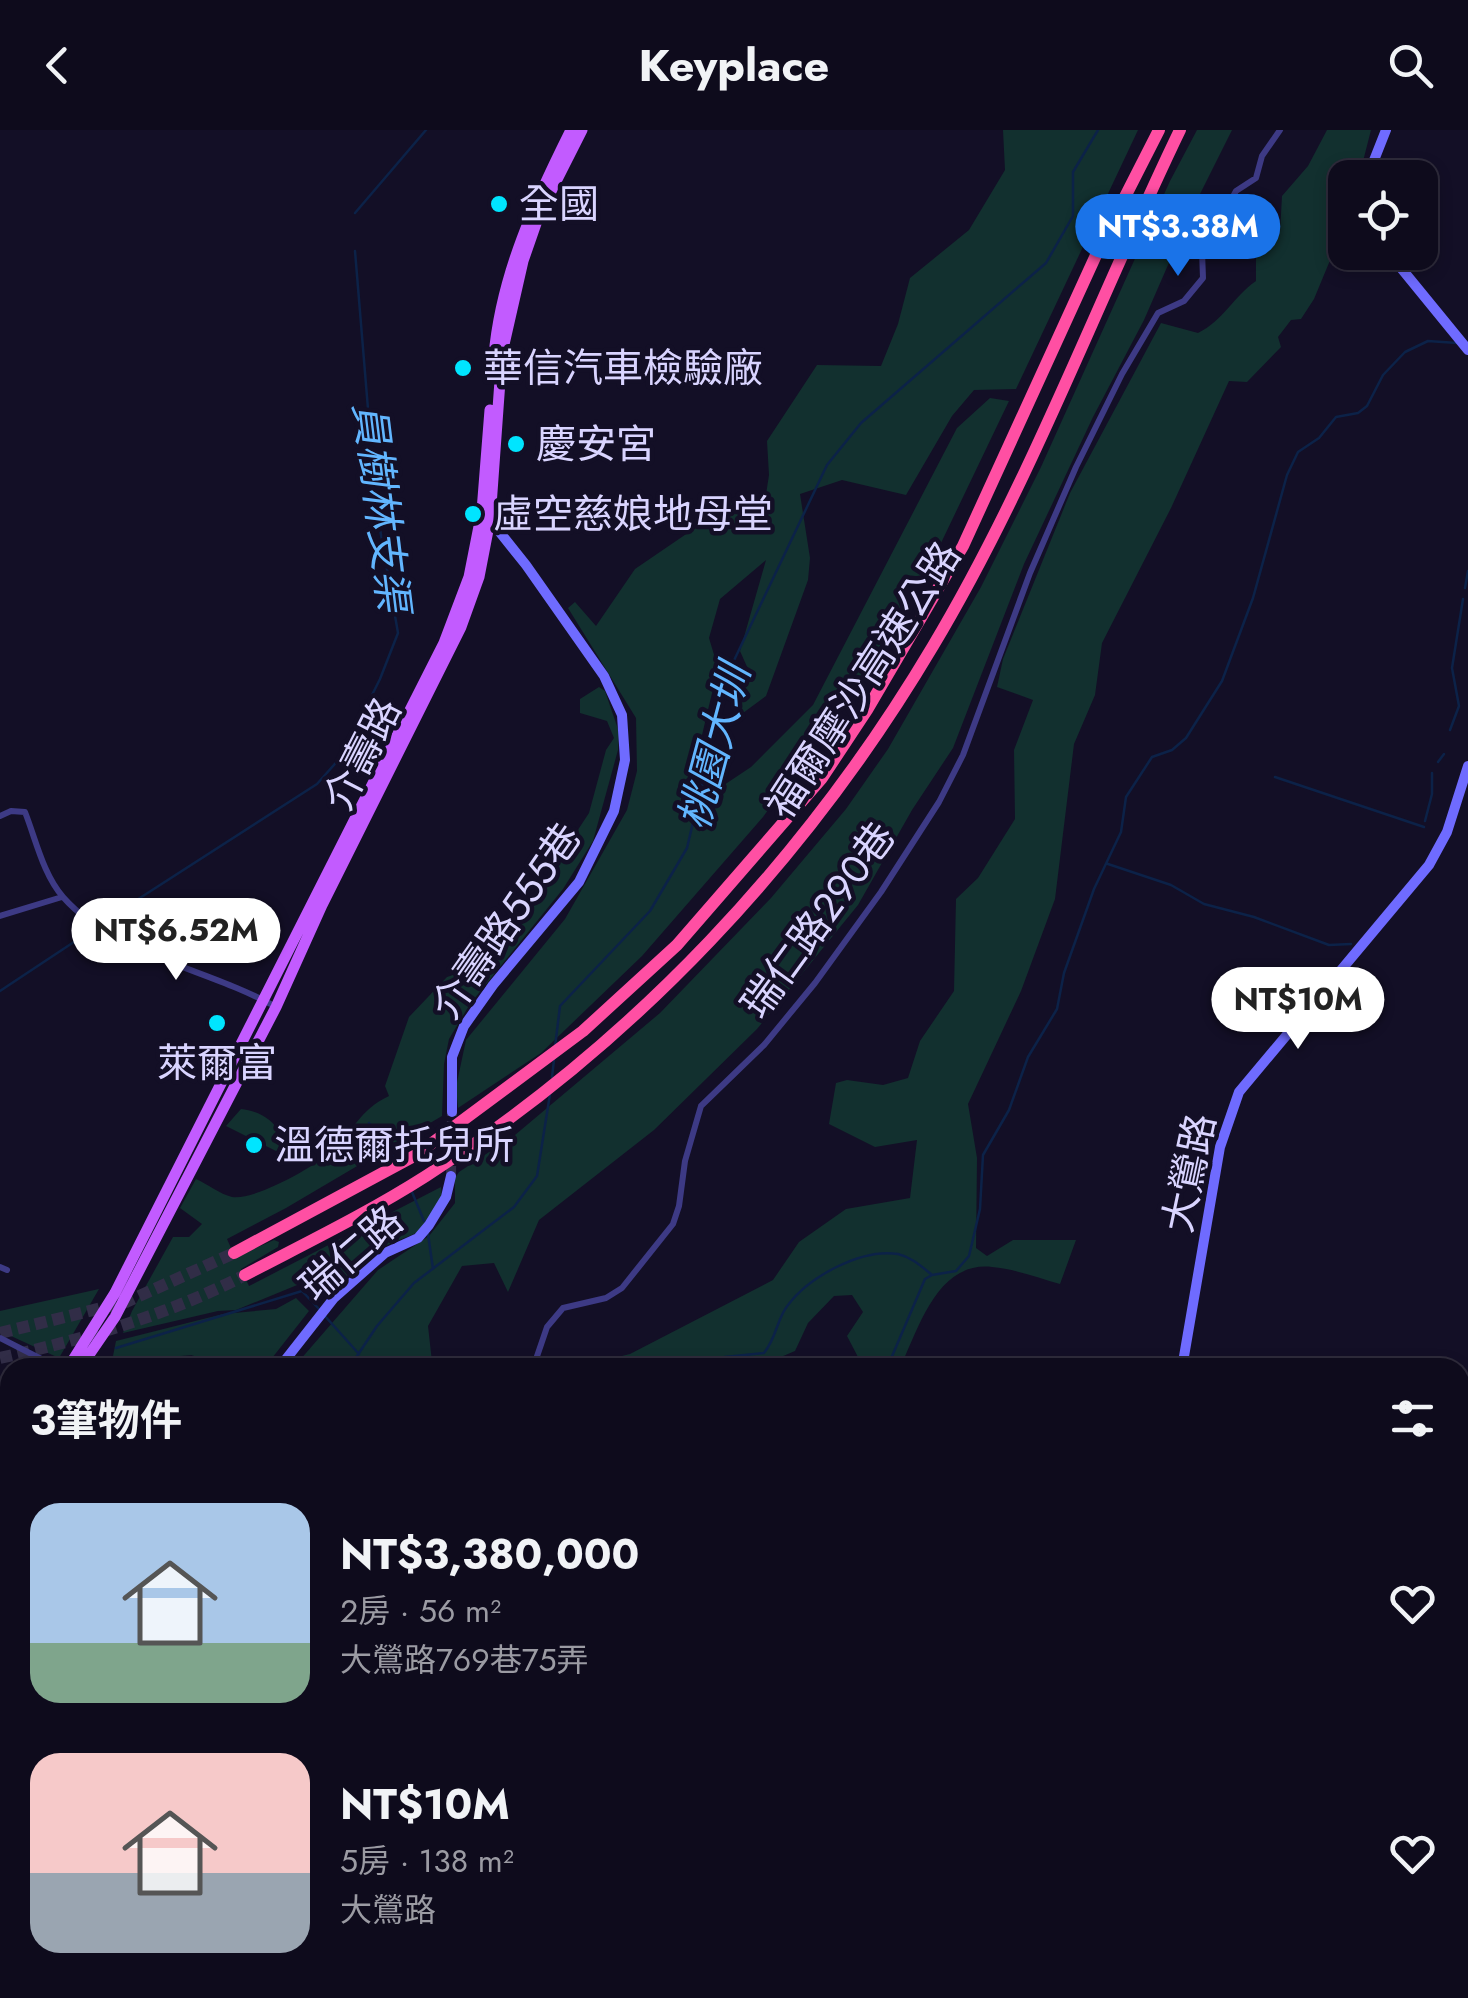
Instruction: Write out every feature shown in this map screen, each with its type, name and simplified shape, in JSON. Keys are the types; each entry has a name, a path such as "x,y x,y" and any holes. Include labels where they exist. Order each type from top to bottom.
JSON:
{"highway":[{"name":"福爾摩沙高速公路","path":"234,1253 398,1165 583,1031 676,945 822,778 867,710 963,546 1102,242 1159,130"},
{"name":"福爾摩沙高速公路","path":"245,1275 409,1186 581,1062 691,962 794,848 924,662 1037,448 1122,249 1180,130"},
{"path":"284,1227 294,1249"}],"main road":[{"name":"介壽路","path":"74,1358 115,1293 444,643 486,516 496,335 510,276 526,222 571,130"},
{"name":"介壽路","path":"87,1358 114,1317 276,1007 461,628 479,577 502,353 520,275 540,215 582,130"}],"street":[{"name":"瑞仁路290巷","path":"536,1358 547,1327 562,1308 606,1298 622,1288 673,1224 700,1106 764,1044 815,983 881,892 939,802 962,756 1030,574 1122,374 1158,313 1184,301 1203,278 1202,251 1212,216 1256,178 1262,156 1280,130"},
{"path":"1374,160 1386,130"},
{"path":"1403,270 1465,347"},
{"name":"介壽路555巷","path":"452,1112 452,1056 464,1026 579,882 614,811 626,760 622,715 604,676 486,516"},
{"name":"大鶯路","path":"1184,1358 1220,1146 1232,1106 1429,864 1447,832 1468,766"},
{"path":"0,816 11,811 25,812 48,872 62,896 96,926 276,1007"},
{"path":"0,916 62,896"},
{"name":"瑞仁路","path":"286,1358 334,1298 385,1253 418,1238 446,1197 451,1176"},
{"path":"0,1338 39,1358"}],"green space":[{"path":"1003,130 1138,130 1016,389 974,390 952,416 906,495 842,480 800,494 810,558 808,580 766,696 720,730 734,712 748,669 740,651 766,560 720,599 709,638 718,668 702,735 706,760 724,785 751,767 813,705 957,428 990,398 1009,401 930,566 836,716 763,817 642,956 541,1053 458,1108 456,1087 466,1040 565,919 627,810 637,771 636,718 568,608 575,602 596,626 635,569 739,498 763,514 769,475 767,441 817,365 881,366 898,324 910,278 969,230 1005,170"},
{"path":"1197,130 1232,130 1024,564 953,748 858,905 757,1029 654,1130 539,1220 508,1292 494,1263 462,1266 428,1326 432,1358 302,1358 378,1270 429,1236 455,1203 455,1178 459,1172 515,1135 660,1013 771,898 846,809 888,749 981,587 1041,467 1170,181"},
{"path":"1327,130 1371,130 1363,160 1328,160 1328,265 1314,299 1301,319 1291,320 1278,337 1281,347 1247,382 1229,381 1171,508 1102,643 1095,695 1074,744 1055,899 1021,991 968,1104 977,1158 976,1248 987,1256 1013,1240 1076,1240 1060,1284 992,1267 973,1268 957,1275 932,1300 904,1358 857,1358 847,1336 863,1312 852,1295 834,1296 808,1323 795,1351 778,1358 614,1358 630,1354 773,1280 799,1242 846,1209 910,1198 917,1140 875,1147 829,1124 836,1083 847,1080 883,1085 908,1078 920,1041 954,991 956,899 978,878 1015,819 1014,750 1033,700 997,687 1003,659 1070,493 1161,323 1198,333 1256,281 1256,249 1280,232 1282,196 1308,166"},
{"path":"599,687 605,691 619,732 618,750 593,841 563,889 470,1004 449,1039 442,1116 227,1239 235,1257 274,1240 279,1242 278,1247 241,1269 249,1286 441,1187 442,1198 419,1232 380,1248 322,1297 302,1283 236,1310 123,1333 173,1237 189,1237 202,1224 180,1208 196,1179 227,1196 242,1197 284,1181 324,1157 357,1121 389,1096 385,1086 409,1017 447,977 480,966 498,924 508,931 518,921 589,813 606,750 614,738 607,721 580,713 580,699"},
{"path":"241,1109 258,1113 273,1123 279,1133 278,1152 226,1126"},
{"path":"99,1289 59,1358 0,1331 0,1311"},
{"path":"296,1298 309,1311 272,1358 113,1358 116,1341 223,1314 276,1309"}],"waterway":[{"name":"員樹林支渠","path":"355,213 426,130"},
{"name":"桃園大圳","path":"555,1047 560,1006 650,911 687,848 728,673 827,465 861,423 1046,263 1073,216 1073,172 1098,130"},
{"name":"員樹林支渠","path":"101,923 317,784 341,757 398,633 376,506 355,251"},
{"path":"891,1358 925,1279 956,1271 969,1256 980,1209 983,1155 1009,1110 1028,1057 1057,1009 1064,973 1094,889 1121,832 1126,797 1152,757 1172,750 1186,738 1222,681 1253,598 1287,475 1298,452 1319,438 1336,417 1358,413 1367,406 1383,375 1405,352 1428,341 1457,343"},
{"path":"1465,588 1468,571"},
{"path":"1450,730 1459,706 1452,668 1463,599"},
{"path":"1438,762 1444,754"},
{"path":"1425,821 1432,794 1432,773"},
{"path":"1275,777 1424,827"},
{"path":"1108,864 1171,885 1204,904 1254,917 1329,945 1351,944"},
{"name":"員樹林支渠","path":"0,991 95,928"},
{"name":"桃園大圳","path":"552,1077 554,1060"},
{"name":"桃園大圳","path":"356,1358 414,1283 514,1207 537,1176 550,1094"},
{"path":"369,1123 394,1158"},
{"path":"412,1192 424,1221"},
{"path":"428,1234 433,1269"},
{"path":"722,1358 764,1353 784,1310 797,1295 822,1275 852,1260 898,1254 931,1274"},
{"path":"116,1348 302,1291 319,1309"},
{"path":"324,1315 359,1354"}],"tunnel":[{"path":"451,1176 452,1112"},
{"path":"0,1333 126,1302 234,1253"},
{"path":"0,1358 126,1324 245,1275"}],"place":[{"name":"全國","path":"499,204"},
{"name":"華信汽車檢驗廠","path":"463,368"},
{"name":"慶安宮","path":"516,444"},
{"name":"虛空慈娘地母堂","path":"473,514"},
{"name":"萊爾富","path":"217,1023"},
{"name":"溫德爾托兒所","path":"254,1145"}]}
